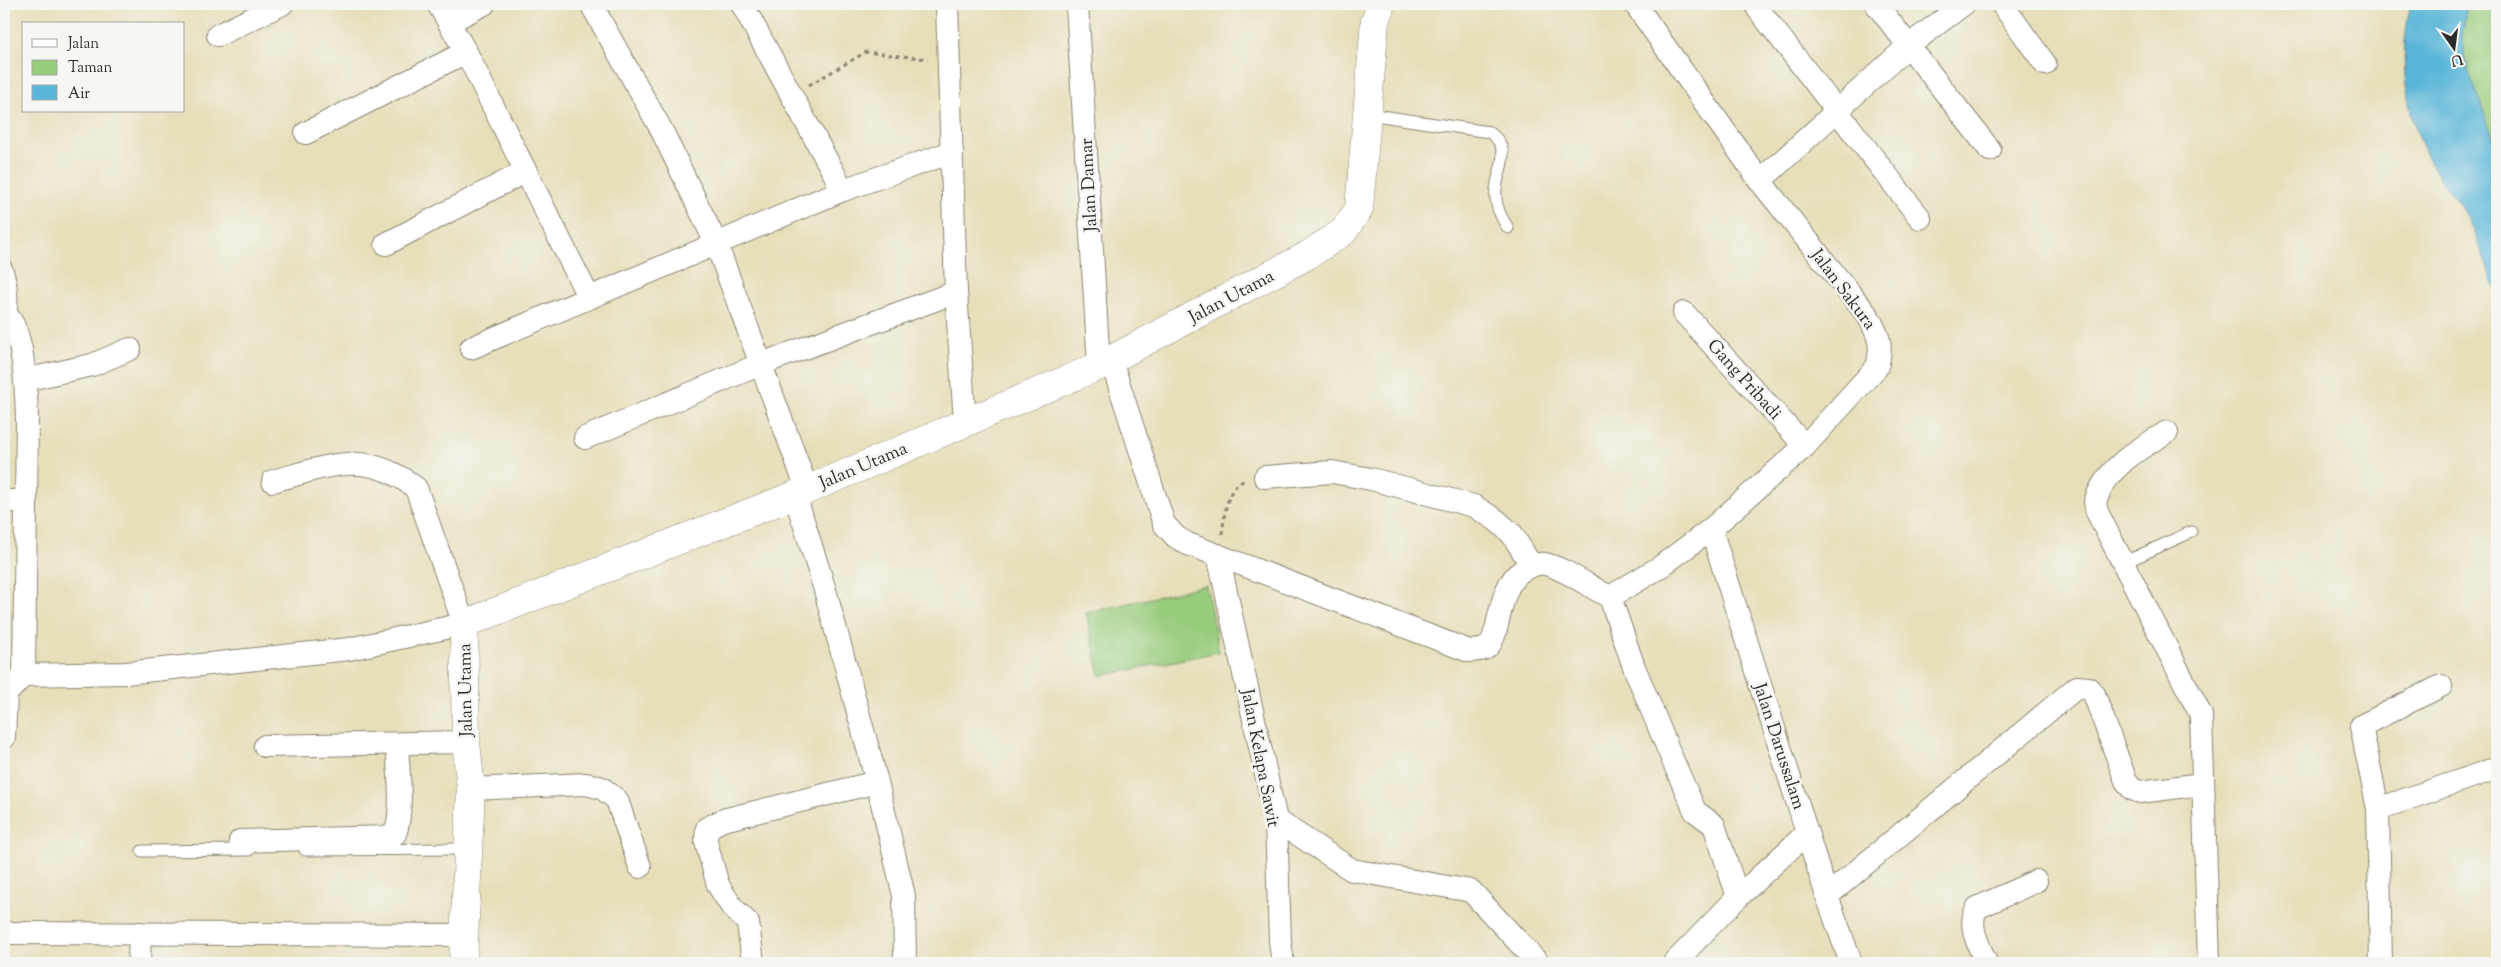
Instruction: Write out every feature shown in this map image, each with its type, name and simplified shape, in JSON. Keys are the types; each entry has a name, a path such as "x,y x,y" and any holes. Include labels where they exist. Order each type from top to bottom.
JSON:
{"street":[{"path":"218,35 282,4"},
{"path":"484,4 444,13 466,52 589,298"},
{"path":"590,4 661,129 716,243 761,364 801,492 825,590 877,782 904,896 904,963"},
{"path":"742,4 843,190"},
{"path":"947,4 956,292 965,422"},
{"name":"Jalan Damar","path":"1077,4 1105,363 1164,524 1176,537 1218,555 1469,651 1484,649 1491,643 1495,635 1507,586 1516,574 1531,565"},
{"name":"Jalan Utama","path":"462,963 465,935 471,789 466,742 464,624 801,492 1105,363 1308,255 1343,232 1359,209 1375,21 1381,4"},
{"name":"Jalan Sakura","path":"1610,597 1660,568 1711,529 1805,446 1878,367 1880,338 1868,316 1760,181 1635,4"},
{"path":"1876,4 1990,150"},
{"path":"1760,181 1908,46 1964,4"},
{"path":"2002,4 2045,64"},
{"path":"1758,9 1839,110 1920,218"},
{"path":"306,133 466,52"},
{"path":"471,348 843,190 952,152"},
{"path":"386,244 526,171"},
{"path":"585,438 761,364 956,292"},
{"name":"Gang Pribadi","path":"1684,313 1805,446"},
{"path":"7,315 22,356 25,380 15,501 24,675"},
{"path":"25,380 92,366 130,349"},
{"path":"2167,432 2132,453 2114,471 2095,502 2123,563 2201,715 2209,963"},
{"path":"4,738 6,694 24,675 126,672 349,649 464,624 416,488 398,474 371,464 341,463 273,481"},
{"path":"1265,477 1332,472 1474,506 1496,520 1512,534 1531,565 1545,564 1610,597 1634,667 1673,761 1695,811 1714,826 1738,897"},
{"name":"Jalan Darussalam","path":"1711,529 1827,896 1851,963"},
{"name":"Jalan Kelapa Sawit","path":"1218,555 1276,820 1280,941 1283,963"},
{"path":"2381,963 2378,809 2361,726 2441,686"},
{"path":"1827,896 2077,687 2088,688 2094,694 2126,781 2132,789 2140,792 2202,784"},
{"path":"265,746 466,742"},
{"path":"240,841 389,837 395,834 399,814 397,744"},
{"path":"2378,809 2497,768"},
{"path":"753,963 748,923 732,908 718,885 706,842 707,828 724,820 877,782"},
{"path":"471,789 586,784 602,788 616,800 640,866"},
{"path":"1276,820 1352,870 1472,891 1538,963"},
{"path":"1674,963 1738,897 1807,833"},
{"path":"1986,963 1972,927 1972,917 1977,908 2036,881"},
{"path":"4,933 465,935"},
{"path":"139,963 140,934"}],"lane":[{"path":"1368,114 1489,132 1499,139 1504,154 1495,198 1500,215 1508,228"},
{"path":"4,262 9,274 14,302 7,315"},
{"path":"2123,563 2191,532"},
{"path":"142,851 469,849"}],"path":[{"path":"791,96 866,52 949,61"},
{"path":"1218,555 1228,498 1234,488 1243,481 1265,477"}],"green space":[{"path":"2467,4 2497,4 2497,148 2468,71 2462,38"},
{"path":"1206,585 1219,652 1100,676 1086,613"}],"water":[{"path":"2411,4 2467,4 2462,38 2468,70 2497,148 2497,292 2467,218 2459,203 2438,175 2417,131 2406,89 2405,68 2407,25"}]}
